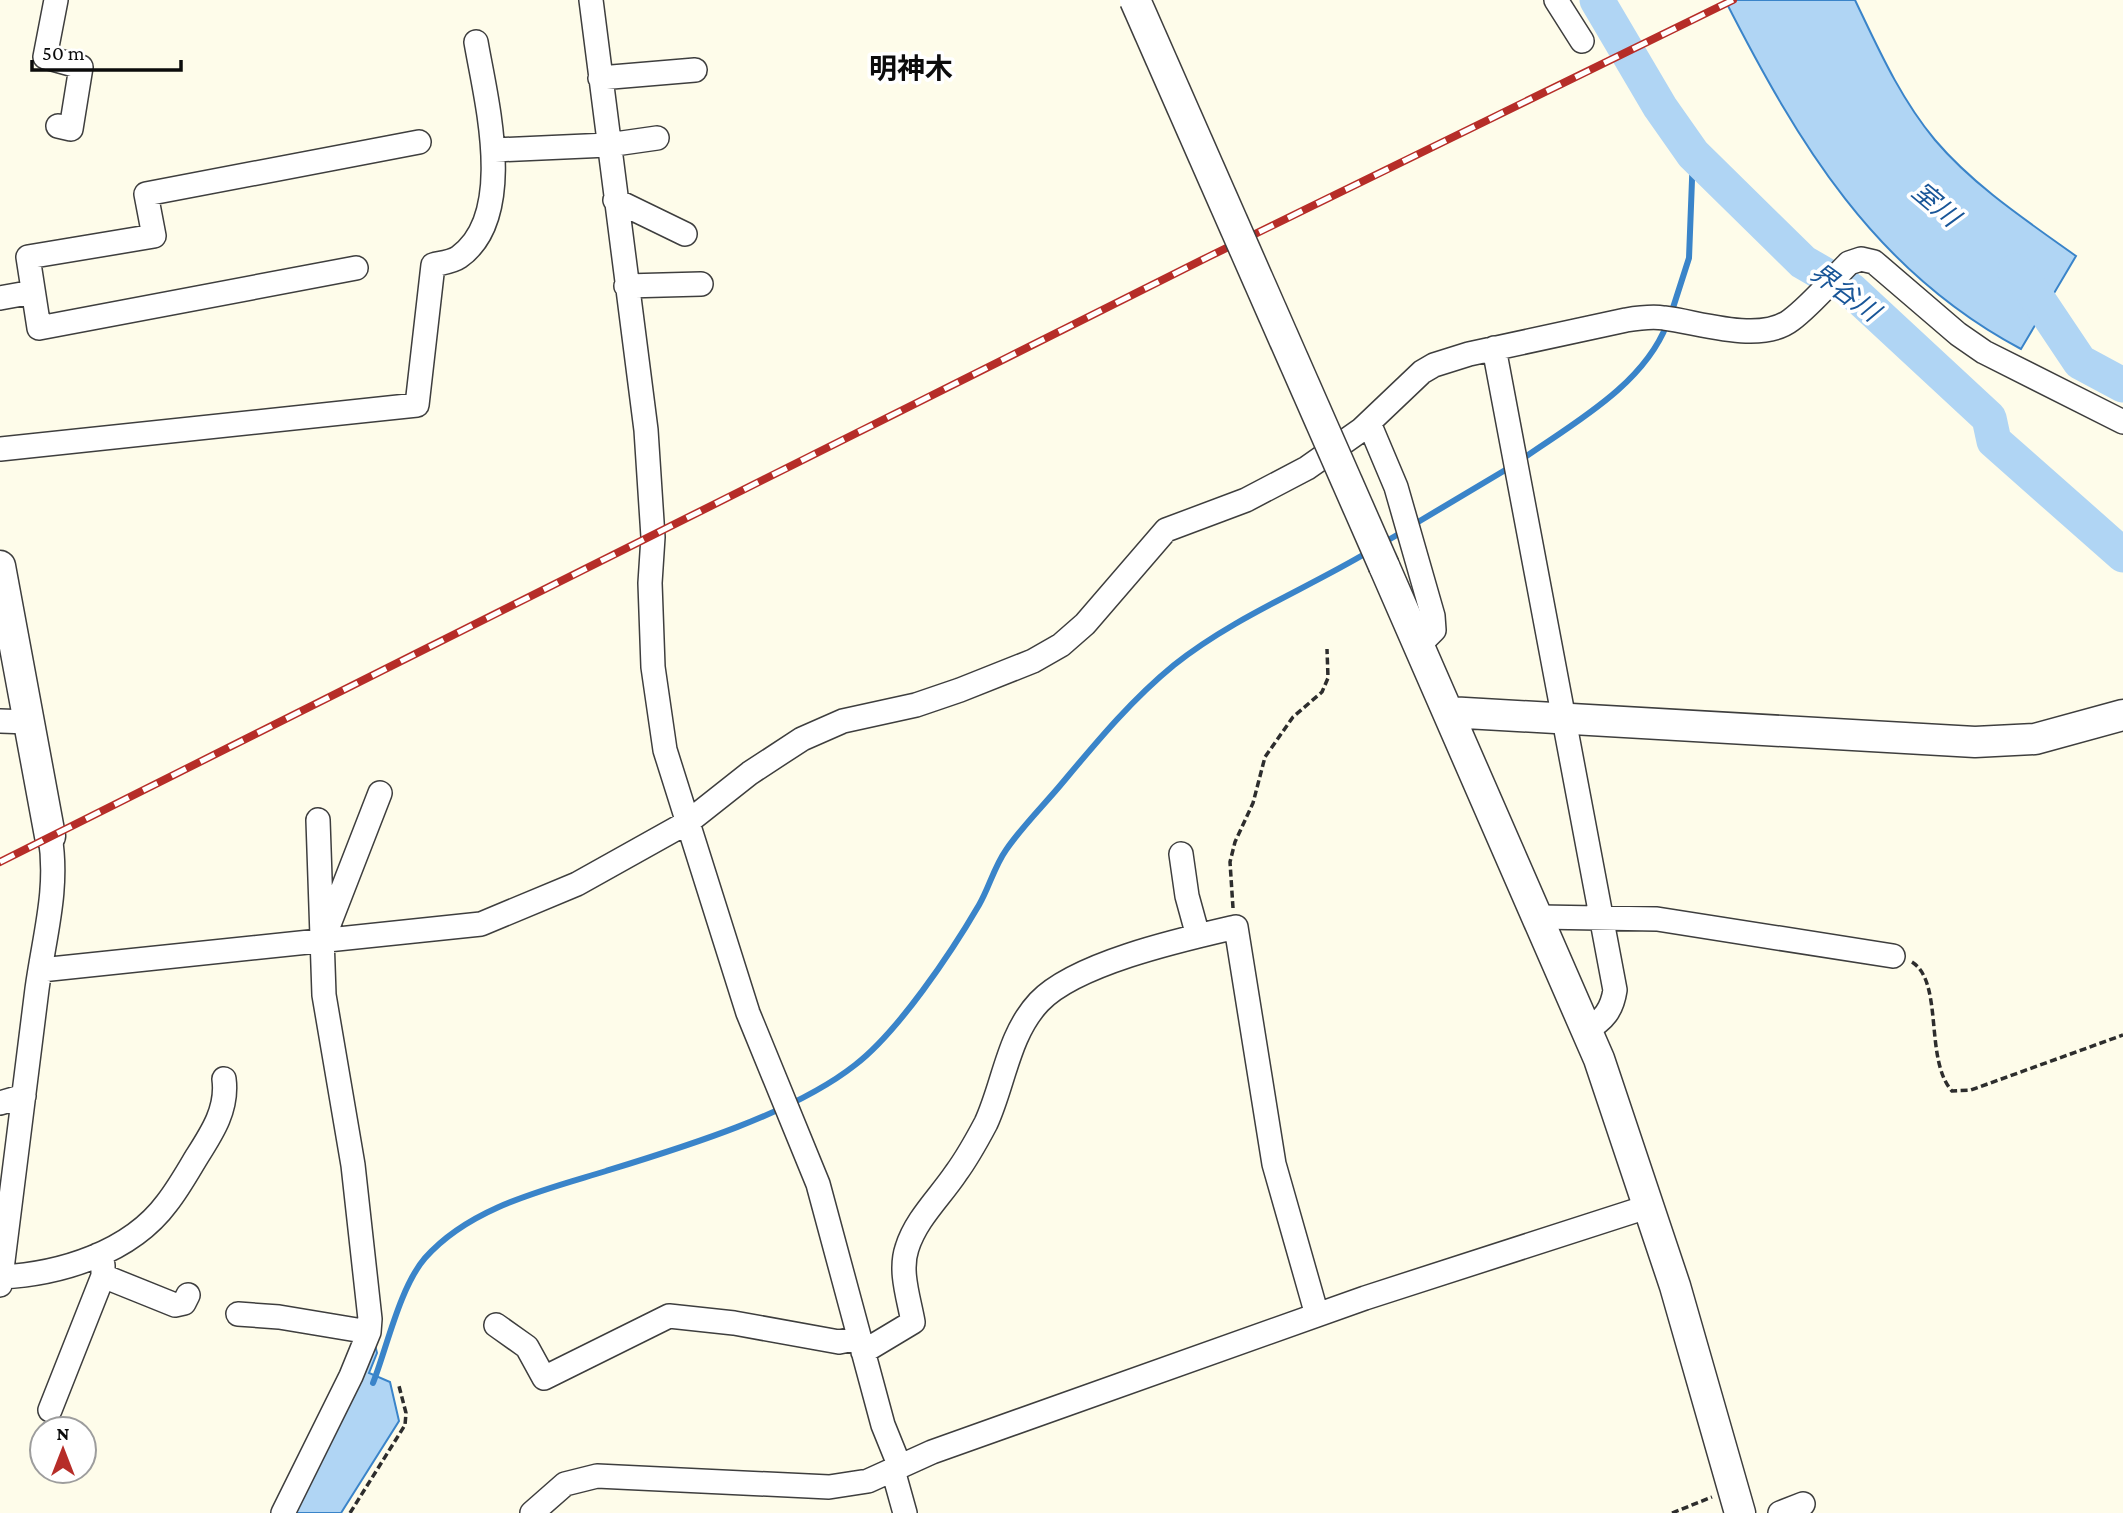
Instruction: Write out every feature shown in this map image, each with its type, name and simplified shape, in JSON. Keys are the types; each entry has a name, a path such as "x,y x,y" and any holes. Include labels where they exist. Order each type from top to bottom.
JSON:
{"street":[{"path":"56,0 45,57 81,67 71,128 58,126"},
{"path":"591,0 646,430 653,537 650,583 658,716 748,1013 818,1184 896,1468 905,1513"},
{"path":"1135,0 1586,1030 1650,1206 1737,1500"},
{"path":"1556,0 1582,41"},
{"path":"0,449 417,405 433,265 458,258 483,231 495,150 476,42"},
{"path":"600,78 695,70"},
{"path":"495,150 608,145 657,138"},
{"path":"356,268 39,328 28,257 154,236 146,194 419,142"},
{"path":"615,200 685,234"},
{"path":"41,970 481,924 577,884 688,822 750,773 802,739 843,721 916,705 960,690 1033,661 1061,645 1085,624 1166,530 1246,500 1286,480 1369,423 1422,372 1433,365 1494,348 1626,320 1669,319 1718,328 1764,330 1790,320 1849,263 1861,259 1874,262 1958,334 1984,352 2123,422"},
{"path":"626,286 701,284"},
{"path":"0,298 33,292"},
{"path":"1494,348 1615,990 1613,1006 1604,1018 1586,1030"},
{"path":"1369,423 1396,486 1433,616 1434,630 1419,645"},
{"path":"0,566 14,721 50,836 54,861 52,903 5,1211 1,1281 100,1266 175,1304 184,1303 188,1295"},
{"path":"1448,712 1975,742 2035,740 2123,715"},
{"path":"323,941 380,793"},
{"path":"283,1513 369,1332 353,1165 324,995 318,820"},
{"path":"1181,854 1187,896 1198,936"},
{"path":"1539,918 1683,922 1893,956"},
{"path":"496,1325 527,1348 544,1378 670,1316 734,1323 861,1345 913,1322 904,1272 906,1249 986,1122 1018,1035 1039,1002 1061,986 1155,946 1236,927 1273,1164 1317,1315"},
{"path":"50,1410 100,1266 167,1204 211,1135 226,1099 224,1079"},
{"path":"0,1103 24,1096"},
{"path":"532,1513 565,1483 597,1476 830,1488 868,1480 952,1445 1317,1315 1650,1206"},
{"path":"238,1314 279,1317 369,1332"},
{"path":"1780,1513 1803,1504"}],"path":[{"path":"1236,927 1229,877 1235,842 1254,803 1265,757 1293,717 1322,692 1328,678 1327,649"},
{"path":"1893,956 1916,965 1926,977 1934,1042 1946,1085 1952,1091 1971,1090 2123,1035"},
{"path":"350,1513 405,1425 406,1413 399,1386"},
{"path":"1672,1513 1737,1500"}],"water":[{"path":"1725,0 1855,0 1900,90 1935,140 1984,188 2076,256 2021,349 1969,317 1923,282 1882,242 1845,199 1781,104"},
{"path":"375,1345 377,1353 369,1373 390,1382 399,1421 341,1513 293,1513"}],"waterway":[{"name":"界谷川","path":"1597,0 1660,107 1693,154 1803,262 1851,290 1989,418 1994,441 2123,555"},
{"path":"1671,314 1689,258 1693,154"},
{"name":"室川","path":"2015,271 2025,280 2080,362 2123,385"},
{"path":"1521,460 1624,385 1656,346 1667,324"},
{"path":"1413,525 1512,466"},
{"path":"1383,543 1404,531"},
{"path":"373,1383 401,1301 416,1270 443,1240 464,1226 486,1213 533,1193 668,1152 769,1114 830,1083 872,1051 906,1013 954,946 1012,842 1128,708 1174,665 1220,633 1368,552"}],"railway":[{"path":"0,862 1208,257 1733,0"}],"district":[{"name":"明神木","path":"911,68"}]}
